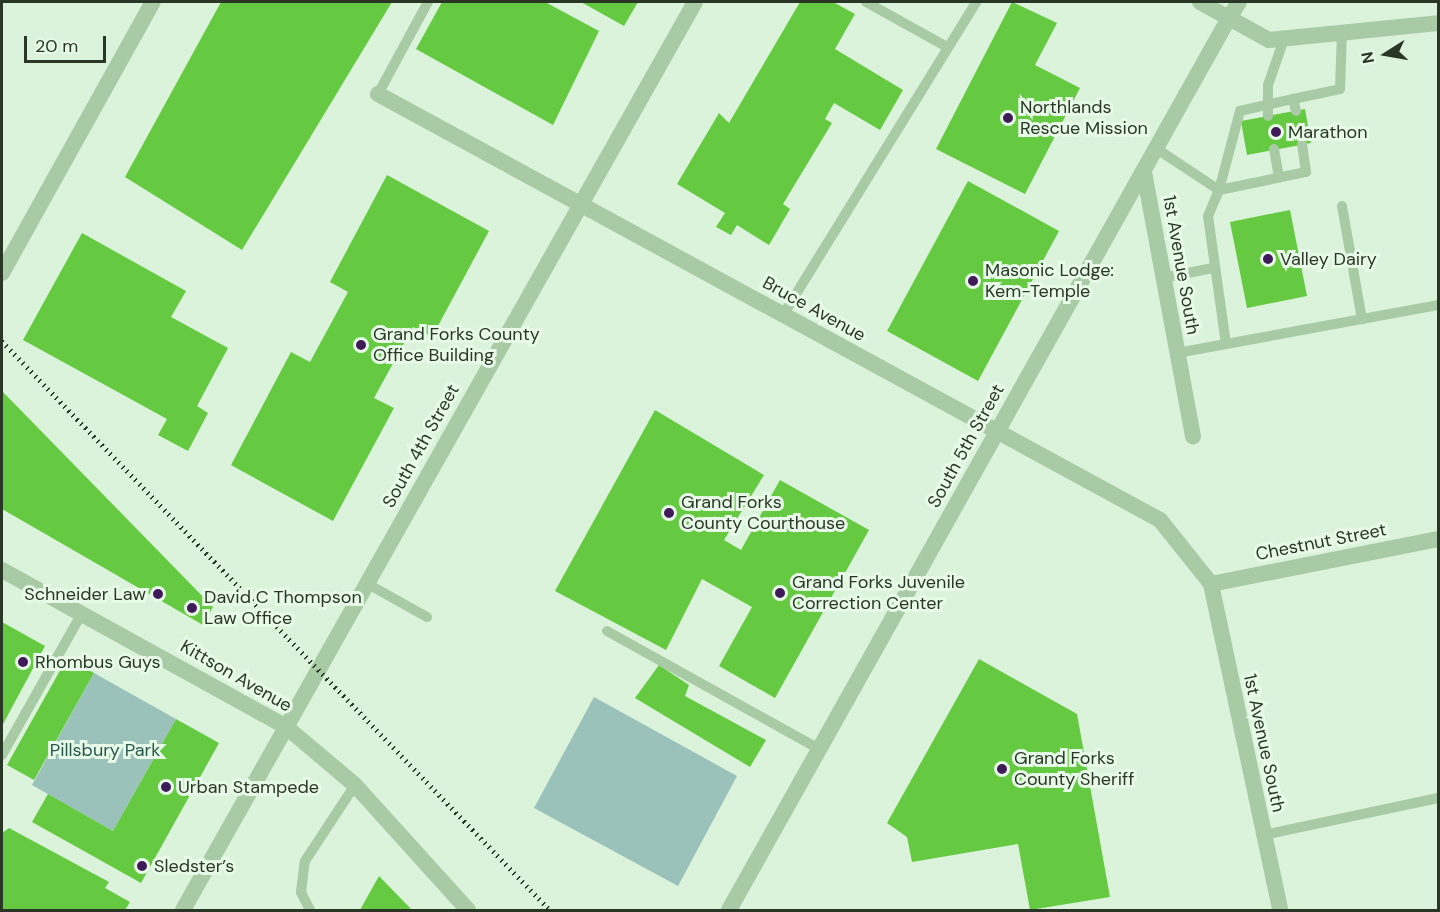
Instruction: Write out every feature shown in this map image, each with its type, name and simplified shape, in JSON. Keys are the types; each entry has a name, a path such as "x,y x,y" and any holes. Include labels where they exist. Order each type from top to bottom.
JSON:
{"street":[{"path":"2,273 153,2"},
{"name":"South 4th Street","path":"183,910 579,204 695,2"},
{"path":"1200,2 1269,40 1438,23"},
{"name":"South 5th Street","path":"729,910 996,430 1239,2"},
{"name":"Bruce Avenue","path":"378,94 1160,520 1211,584"},
{"name":"1st Avenue South","path":"1144,172 1193,436"},
{"name":"Chestnut Street","path":"1211,584 1438,539"},
{"name":"Kittson Avenue","path":"2,570 285,726 355,785 468,910"},
{"name":"1st Avenue South","path":"1211,584 1280,910"}],"lane":[{"path":"378,94 428,2"},
{"path":"866,2 948,47"},
{"path":"783,315 976,2"},
{"path":"1226,344 1213,268 1208,216 1219,190 1240,111 1340,90 1342,33"},
{"path":"1268,116 1267,104 1284,39"},
{"path":"1293,99 1296,111"},
{"path":"1156,149 1219,190 1306,172 1302,144"},
{"path":"1274,149 1279,177"},
{"path":"1342,206 1362,319"},
{"path":"1163,278 1213,268"},
{"path":"1177,353 1438,305"},
{"path":"366,583 427,618"},
{"path":"2,755 82,613"},
{"path":"607,631 819,749"},
{"path":"310,910 301,892 305,861 355,785"},
{"path":"1264,835 1438,798"}],"green space":[{"name":"Pillsbury Park","path":"94,673 176,719 113,831 32,785"},
{"path":"594,697 737,776 678,886 534,808"}],"building":[{"path":"221,2 392,2 242,250 125,177"},
{"path":"442,2 545,2 599,31 553,125 416,49"},
{"path":"581,2 638,2 624,26"},
{"path":"800,2 833,2 855,14 835,49 903,90 880,130 834,103 825,119 832,123 783,204 790,209 769,245 737,225 731,235 716,227 725,213 677,184 719,113 729,123"},
{"name":"Northlands Rescue Mission","path":"1012,2 1057,23 1035,65 1080,88 1025,194 936,149"},
{"name":"Marathon","path":"1305,109 1311,143 1247,155 1241,121"},
{"name":"Grand Forks County Office Building","path":"387,175 489,231 432,337 413,327 374,398 394,408 333,521 231,465 291,352 310,362 348,292 330,282"},
{"name":"Masonic Lodge: Kem-Temple","path":"968,181 1059,231 978,381 887,331"},
{"name":"Valley Dairy","path":"1290,210 1307,296 1247,308 1230,222"},
{"path":"82,233 186,291 171,317 228,348 197,406 208,413 188,451 158,435 167,419 23,340"},
{"path":"2,391 213,607 203,625 2,509"},
{"path":"655,410 764,475 724,540 741,550 780,480 869,530 775,698 719,666 752,607 702,579 666,650 555,591"},
{"name":"Rhombus Guys","path":"2,622 45,646 2,726"},
{"path":"67,658 94,673 34,780 7,765"},
{"name":"Grand Forks County Sheriff","path":"979,659 1077,714 1110,897 1030,910 1018,844 912,862 907,837 887,823"},
{"path":"659,665 689,685 685,696 766,740 750,767 635,698"},
{"name":"Urban Stampede","path":"176,719 219,743 141,883 32,822 48,794 113,831"},
{"path":"9,828 109,882 105,888 130,902 125,910 2,910 2,833"},
{"path":"379,876 412,910 360,910"}],"railway":[{"path":"2,341 550,910"}],"place":[{"name":"Northlands Rescue Mission","path":"1008,118"},
{"name":"Marathon","path":"1276,132"},
{"name":"Valley Dairy","path":"1268,259"},
{"name":"Masonic Lodge: Kem-Temple","path":"973,281"},
{"name":"Grand Forks County Office Building","path":"361,345"},
{"name":"Grand Forks County Courthouse","path":"669,513"},
{"name":"Grand Forks Juvenile Correction Center","path":"780,593"},
{"name":"Schneider Law","path":"158,594"},
{"name":"David C Thompson Law Office","path":"192,608"},
{"name":"Rhombus Guys","path":"23,662"},
{"name":"Grand Forks County Sheriff","path":"1002,769"},
{"name":"Urban Stampede","path":"166,787"},
{"name":"Sledster’s","path":"142,866"}]}
